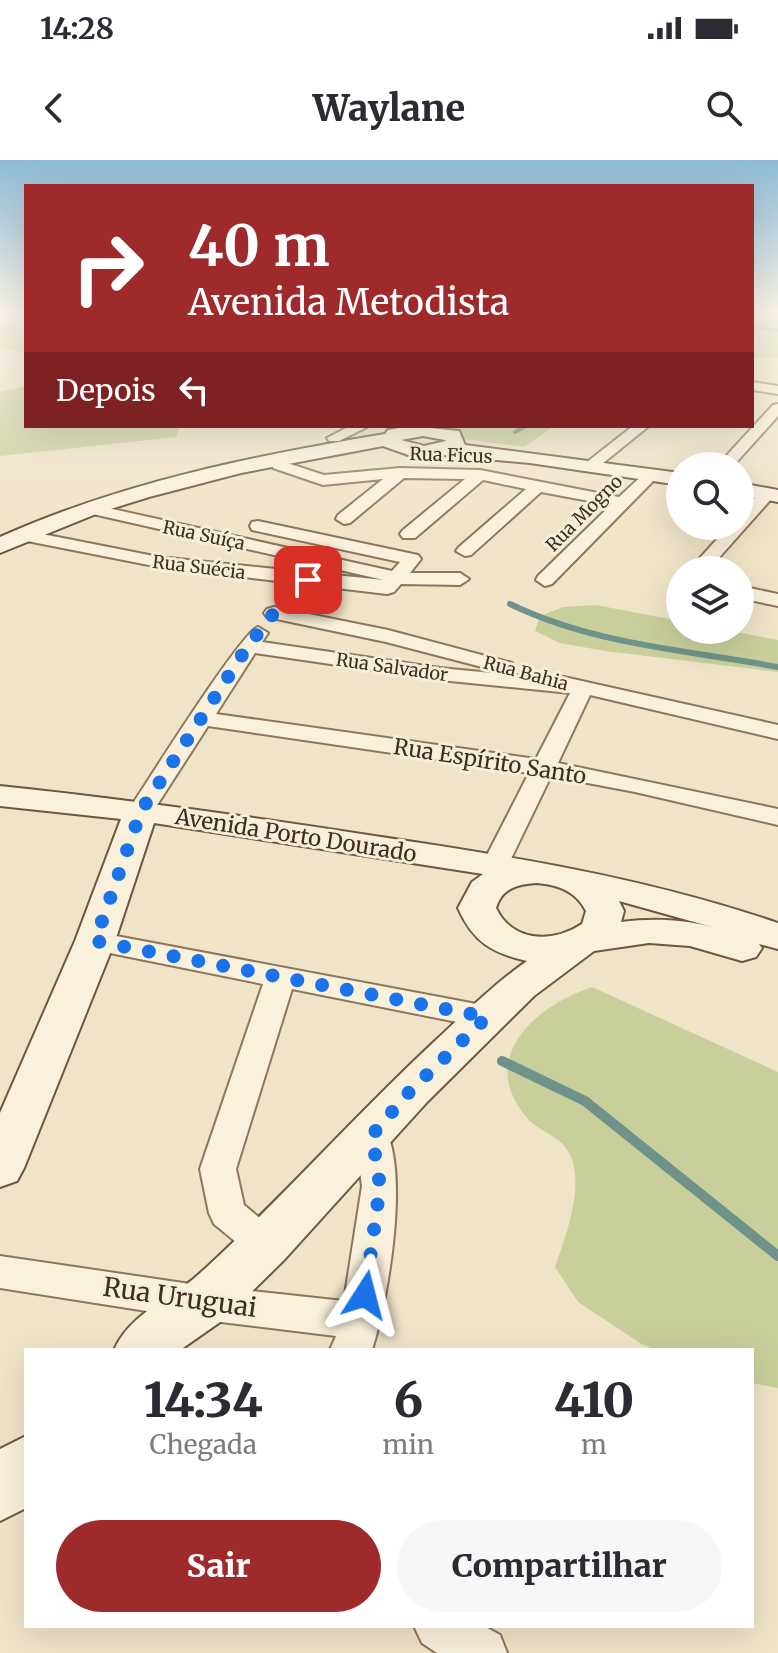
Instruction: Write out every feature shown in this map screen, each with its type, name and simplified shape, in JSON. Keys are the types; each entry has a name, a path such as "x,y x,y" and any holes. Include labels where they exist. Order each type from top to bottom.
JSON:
{"street":[{"path":"754,386 778,390"},
{"path":"738,452 778,408"},
{"path":"592,465 639,428"},
{"path":"338,436 444,436 530,457 666,476"},
{"path":"180,483 278,465 391,436"},
{"path":"0,546 90,509 180,483 391,436"},
{"name":"Rua Ficus","path":"278,465 323,480 401,473 480,475 623,503"},
{"path":"344,519 401,473"},
{"name":"Rua Mogno","path":"545,580 652,474"},
{"path":"409,534 480,475"},
{"path":"465,551 539,485"},
{"path":"754,512 773,495"},
{"name":"Rua Suíça","path":"90,509 397,578 460,579"},
{"path":"258,526 412,559 397,578"},
{"name":"Rua Suécia","path":"22,535 159,562 308,580 387,588 397,578"},
{"path":"711,556 725,540"},
{"path":"0,1168 95,941 141,811 248,646 274,613 308,580"},
{"path":"754,595 778,600"},
{"name":"Rua Bahia","path":"274,613 388,636 583,688 778,732"},
{"name":"Rua Salvador","path":"248,646 440,674 583,688"},
{"path":"495,865 583,688"},
{"name":"Rua Espírito Santo","path":"200,718 544,769 701,797 778,817"},
{"name":"Avenida Porto Dourado","path":"0,796 141,811 556,875 698,909 778,937"},
{"path":"144,1348 166,1327 204,1303 266,1245 411,1090 519,986 584,942 600,930 605,911 594,891 556,875 521,873 494,881 479,898 480,918 487,928 512,944 545,950 584,942 649,931 691,934 753,951 778,962"},
{"path":"95,941 487,1017"},
{"path":"266,1245 227,1213 218,1169 281,976"},
{"path":"356,1335 380,1186 372,1135"},
{"name":"Rua Uruguai","path":"0,1272 204,1303 356,1335"},
{"path":"0,1491 24,1467"},
{"path":"442,1628 482,1653"}],"green space":[{"path":"24,386 24,428 179,428 176,437 0,456 0,392"},
{"path":"448,428 551,428 524,447 463,439"},
{"path":"596,605 666,618 666,644 754,644 754,635 778,640 778,672 605,651 560,643 535,631 540,616 563,607"},
{"path":"592,987 778,1072 778,1388 754,1383 754,1348 652,1348 643,1345 578,1302 555,1267 573,1207 575,1175 572,1160 562,1143 527,1118 513,1096 508,1075 510,1055 519,1037 533,1021 571,996"}],"waterway":[{"path":"515,432 522,428"},
{"path":"510,604 542,618 608,637 778,667"},
{"path":"502,1061 585,1101 778,1256"}],"route":[{"path":"308,580 274,613 248,646 141,811 95,941 487,1017 411,1090 372,1135 380,1186 365,1295"}]}
